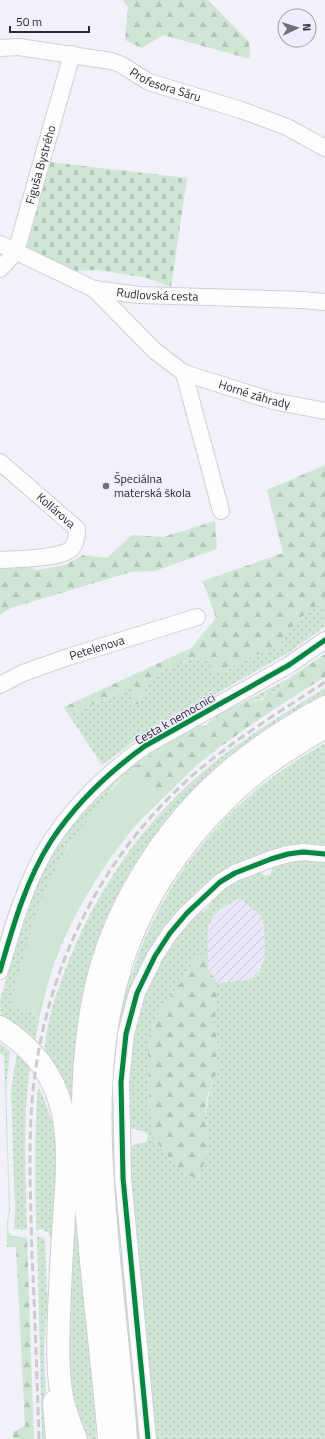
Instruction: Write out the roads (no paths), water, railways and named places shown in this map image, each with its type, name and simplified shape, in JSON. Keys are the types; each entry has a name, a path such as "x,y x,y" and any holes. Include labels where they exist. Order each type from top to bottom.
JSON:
{"highway":[{"path":"109,1439 89,1239 82,1127 86,1046 94,993 102,965 120,918 143,874 171,833 189,811 226,775 255,750 281,732 325,707"},
{"path":"126,1439 107,1249 100,1126 103,1054 110,1009 118,976 126,951 148,902 163,876 189,838 229,796 253,775 273,759 325,727"},
{"path":"0,1027 17,1039 31,1052 42,1066 57,1093 66,1126 67,1173 58,1355 63,1402 76,1439"},
{"path":"0,1034 29,1058 41,1076 49,1091 56,1110 59,1128 62,1158 52,1354 57,1439"}],"street":[{"name":"Profesora Sáru","path":"0,48 19,47 111,61 120,64 149,82 248,112 286,127 325,148"},
{"name":"Figuša Bystrého","path":"0,269 16,252 72,54"},
{"name":"Rudlovská cesta","path":"0,244 94,289 139,295 325,302"},
{"name":"Horné záhrady","path":"94,289 155,351 184,372 273,401 325,411"},
{"path":"184,372 221,511"},
{"name":"Kollárova","path":"0,462 77,529 77,539 71,549 56,556 0,560"},
{"name":"Petelenova","path":"0,685 22,673 68,657 197,617"},
{"name":"Cesta k nemocnici","path":"0,970 22,902 39,862 50,842 77,806 126,760 145,746 289,665 325,640"},
{"path":"148,1439 123,1178 121,1082 126,1034 137,993 155,956 170,933 186,913 220,882 235,873 271,858 303,852 325,854"}],"railway":[{"path":"39,1439 32,1255 30,1159 31,1120 38,1057 47,1013 60,971 77,930 97,891 121,854 149,819 180,787 214,758 232,744 325,682"}],"place":[{"name":"Špeciálna materská škola","path":"106,486"}]}
